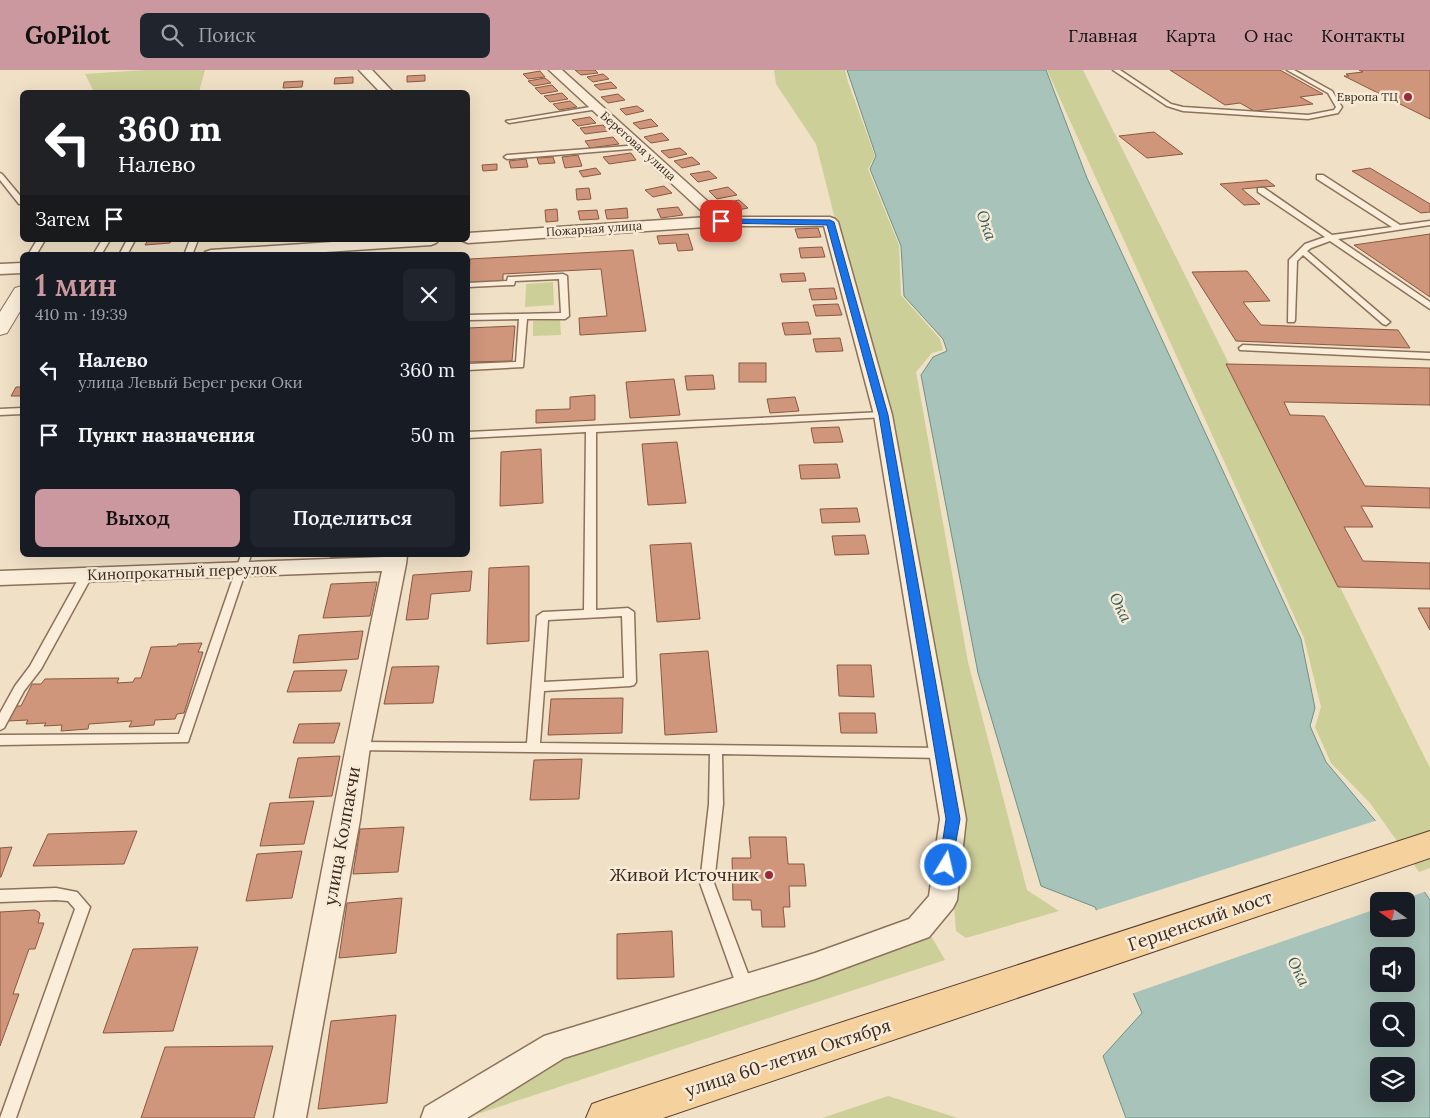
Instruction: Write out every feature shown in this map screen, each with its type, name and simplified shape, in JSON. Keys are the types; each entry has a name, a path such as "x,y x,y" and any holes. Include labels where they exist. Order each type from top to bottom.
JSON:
{"main road":[{"name":"Герценский мост","path":"970,998 1430,844"},
{"name":"улица 60-летия Октября","path":"606,1118 970,998"}],"street":[{"path":"365,70 385,90"},
{"name":"Береговая улица","path":"555,70 721,221"},
{"name":"Пожарная улица","path":"470,238 721,221 830,222 884,415"},
{"path":"249,252 379,242"},
{"path":"0,269 20,268"},
{"path":"0,329 20,295"},
{"path":"437,1118 554,1046 815,966 919,928 943,900 953,819 884,415"},
{"name":"Кинопрокатный переулок","path":"0,578 86,576 243,562 396,559"},
{"name":"улица Колпакчи","path":"290,1118 346,820 357,746 396,559"}],"lane":[{"path":"1116,70 1170,105 1183,109 1308,117 1336,112 1339,107 1330,92 1290,70"},
{"path":"510,122 596,108"},
{"path":"507,157 640,147"},
{"path":"0,176 20,200"},
{"path":"1320,177 1399,228"},
{"path":"1261,190 1430,306"},
{"path":"1291,320 1294,260 1308,246 1331,238 1430,223"},
{"path":"1303,251 1386,322"},
{"path":"470,285 511,283 511,279 563,276 565,316 470,317"},
{"path":"470,367 520,365 523,316"},
{"path":"1243,348 1430,356"},
{"path":"0,412 20,411"},
{"path":"470,434 884,415"},
{"path":"590,429 590,614"},
{"path":"0,740 184,739 243,562"},
{"path":"0,725 19,689 36,669 86,576"},
{"path":"533,747 543,616 628,612 630,682 538,687"},
{"path":"357,746 942,753"},
{"path":"716,749 716,804 707,883 745,987"},
{"path":"0,896 56,894 72,896 83,907 8,1118"}],"green space":[{"path":"144,70 205,70 200,90 93,90 85,74"},
{"path":"774,70 845,70 875,156 868,169 899,245 901,295 940,339 943,350 932,353 916,372 968,662 1027,890 1059,911 966,938 956,931 951,870 959,822 836,223 816,144 776,84"},
{"path":"1047,70 1083,70 1430,768 1430,868 1419,872 1370,803 1331,763 1315,727 1321,707 1304,638"},
{"path":"553,282 554,305 525,307 526,284"},
{"path":"560,320 561,335 533,336 533,321"},
{"path":"930,934 945,960 465,1118 456,1118 551,1060"},
{"path":"888,1096 958,1118 822,1118"}],"water":[{"name":"Ока","path":"847,70 1046,70 1087,178 1301,639 1315,708 1310,726 1326,762 1379,825 1430,900 1430,1118 1126,1118 1103,1056 1142,1013 1095,907 1041,886 978,673 921,375 933,357 947,351 943,339 904,296 901,246 870,169 876,156"}],"pier":[{"path":"1378,820 1427,891 1415,895 1415,892 1370,892 1370,911 1131,994 1094,911"}],"building":[{"path":"575,70 595,70 598,73 581,75"},
{"path":"1170,70 1280,70 1323,94 1300,97 1313,104 1254,111 1240,103 1225,105"},
{"name":"Европа ТЦ","path":"1359,70 1430,70 1430,119 1344,76 1349,76 1346,74 1363,72"},
{"path":"540,71 545,77 528,79 523,74"},
{"path":"603,74 609,79 593,82 587,77"},
{"path":"425,75 425,81 407,82 407,76"},
{"path":"353,77 353,83 334,84 335,78"},
{"path":"545,78 551,83 534,86 528,81"},
{"path":"303,81 302,87 283,88 284,82"},
{"path":"611,82 617,88 600,90 594,85"},
{"path":"552,85 558,91 541,94 535,88"},
{"path":"562,93 568,99 550,102 544,96"},
{"path":"618,94 625,100 608,103 601,97"},
{"path":"570,101 577,107 559,110 553,104"},
{"path":"637,106 644,111 626,115 620,109"},
{"path":"590,117 596,123 578,126 572,120"},
{"path":"651,119 658,126 640,129 633,123"},
{"path":"603,125 608,131 585,134 580,128"},
{"path":"1154,132 1183,154 1147,158 1119,136"},
{"path":"662,133 669,140 651,143 644,137"},
{"path":"613,137 619,144 590,148 585,141"},
{"path":"680,148 687,154 669,158 661,151"},
{"path":"631,153 636,160 609,164 603,157"},
{"path":"578,155 582,166 565,168 562,157"},
{"path":"553,157 555,163 539,164 537,158"},
{"path":"692,157 700,164 682,168 674,161"},
{"path":"526,159 528,167 511,168 509,161"},
{"path":"497,164 497,170 483,171 482,165"},
{"path":"596,168 601,174 583,177 579,171"},
{"path":"1370,168 1430,204 1430,212 1421,213 1352,171"},
{"path":"709,171 717,178 698,182 690,174"},
{"path":"1267,180 1275,186 1242,189 1260,204 1244,205 1220,184"},
{"path":"664,186 672,193 653,197 645,190"},
{"path":"728,187 737,195 717,199 709,191"},
{"path":"589,188 591,199 577,200 576,189"},
{"path":"739,200 748,208 729,212 720,204"},
{"path":"678,207 683,215 661,218 657,209"},
{"path":"627,208 628,218 607,219 605,210"},
{"path":"557,209 558,221 546,222 545,210"},
{"path":"597,210 599,219 580,220 578,211"},
{"path":"818,228 821,237 798,238 795,229"},
{"path":"688,234 693,250 678,251 676,243 659,244 657,236"},
{"path":"1430,234 1430,297 1354,245"},
{"path":"147,242 171,242 170,243 145,245"},
{"path":"822,247 825,257 801,258 799,248"},
{"path":"633,250 646,331 580,335 579,318 607,316 601,269 503,274 503,281 470,283 470,259"},
{"path":"1247,271 1270,301 1243,302 1261,325 1398,330 1410,348 1236,341 1192,272"},
{"path":"804,273 806,281 782,282 780,274"},
{"path":"834,288 837,299 812,300 809,289"},
{"path":"838,304 842,315 816,316 813,305"},
{"path":"808,322 811,334 785,335 782,323"},
{"path":"515,326 512,361 470,362 470,328"},
{"path":"840,338 843,351 816,352 813,339"},
{"path":"739,363 766,363 766,382 739,382"},
{"path":"1226,364 1430,368 1430,405 1284,402 1290,415 1324,416 1365,486 1430,488 1430,508 1361,506 1373,527 1344,527 1363,561 1430,563 1430,589 1338,587"},
{"path":"713,375 715,389 687,390 685,376"},
{"path":"674,379 680,415 630,418 626,382"},
{"path":"16,387 20,387 20,396 11,396"},
{"path":"595,395 595,420 536,423 536,410 570,409 570,397"},
{"path":"795,397 799,411 770,413 767,399"},
{"path":"839,427 843,442 814,443 811,428"},
{"path":"677,442 686,503 648,505 642,444"},
{"path":"541,449 543,503 500,506 501,452"},
{"path":"837,464 840,478 801,479 799,465"},
{"path":"857,508 860,522 822,523 820,509"},
{"path":"865,535 869,554 835,555 832,536"},
{"path":"691,543 700,619 657,622 650,545"},
{"path":"529,566 529,641 487,644 489,568"},
{"path":"472,571 470,591 431,594 428,619 406,620 413,575"},
{"path":"377,582 370,616 323,618 331,584"},
{"path":"1418,608 1430,608 1430,630"},
{"path":"363,631 358,659 293,663 299,635"},
{"path":"202,643 198,652 203,652 184,713 177,714 175,719 155,720 154,725 129,727 132,721 89,724 88,729 61,731 62,725 44,726 46,723 26,724 28,720 8,721 16,706 21,706 32,684 41,684 45,679 119,678 117,683 133,682 135,678 141,678 151,647"},
{"path":"708,651 717,732 665,735 660,654"},
{"path":"837,665 871,665 874,697 839,696"},
{"path":"439,666 433,703 384,704 392,667"},
{"path":"347,670 341,691 287,692 294,671"},
{"path":"623,698 622,733 548,735 551,699"},
{"path":"839,713 875,713 877,733 841,733"},
{"path":"340,723 334,743 293,743 299,724"},
{"path":"340,756 332,796 289,798 298,758"},
{"path":"582,759 579,799 530,800 534,760"},
{"path":"314,801 304,844 260,846 270,803"},
{"path":"404,827 398,872 353,874 360,829"},
{"path":"137,831 124,864 33,866 48,834"},
{"name":"Живой Источник","path":"749,837 786,837 788,864 804,864 806,886 789,886 790,907 783,907 785,927 762,927 761,910 752,910 751,900 733,900 732,858 751,858"},
{"path":"12,847 1,877 0,877 0,848"},
{"path":"302,851 292,898 246,901 257,854"},
{"path":"402,898 396,953 339,958 347,903"},
{"path":"35,910 40,915 38,923 44,923 35,949 29,949 13,994 19,994 0,1046 0,912"},
{"path":"672,931 674,977 617,979 617,934"},
{"path":"198,947 173,1031 103,1033 133,949"},
{"path":"396,1015 387,1103 318,1109 331,1021"},
{"path":"273,1046 254,1118 141,1118 165,1047"}],"place":[{"name":"Европа ТЦ","path":"1408,97"},
{"name":"Живой Источник","path":"769,875"}],"route":[{"path":"721,221 830,222 884,415 953,819 946,865"}]}
